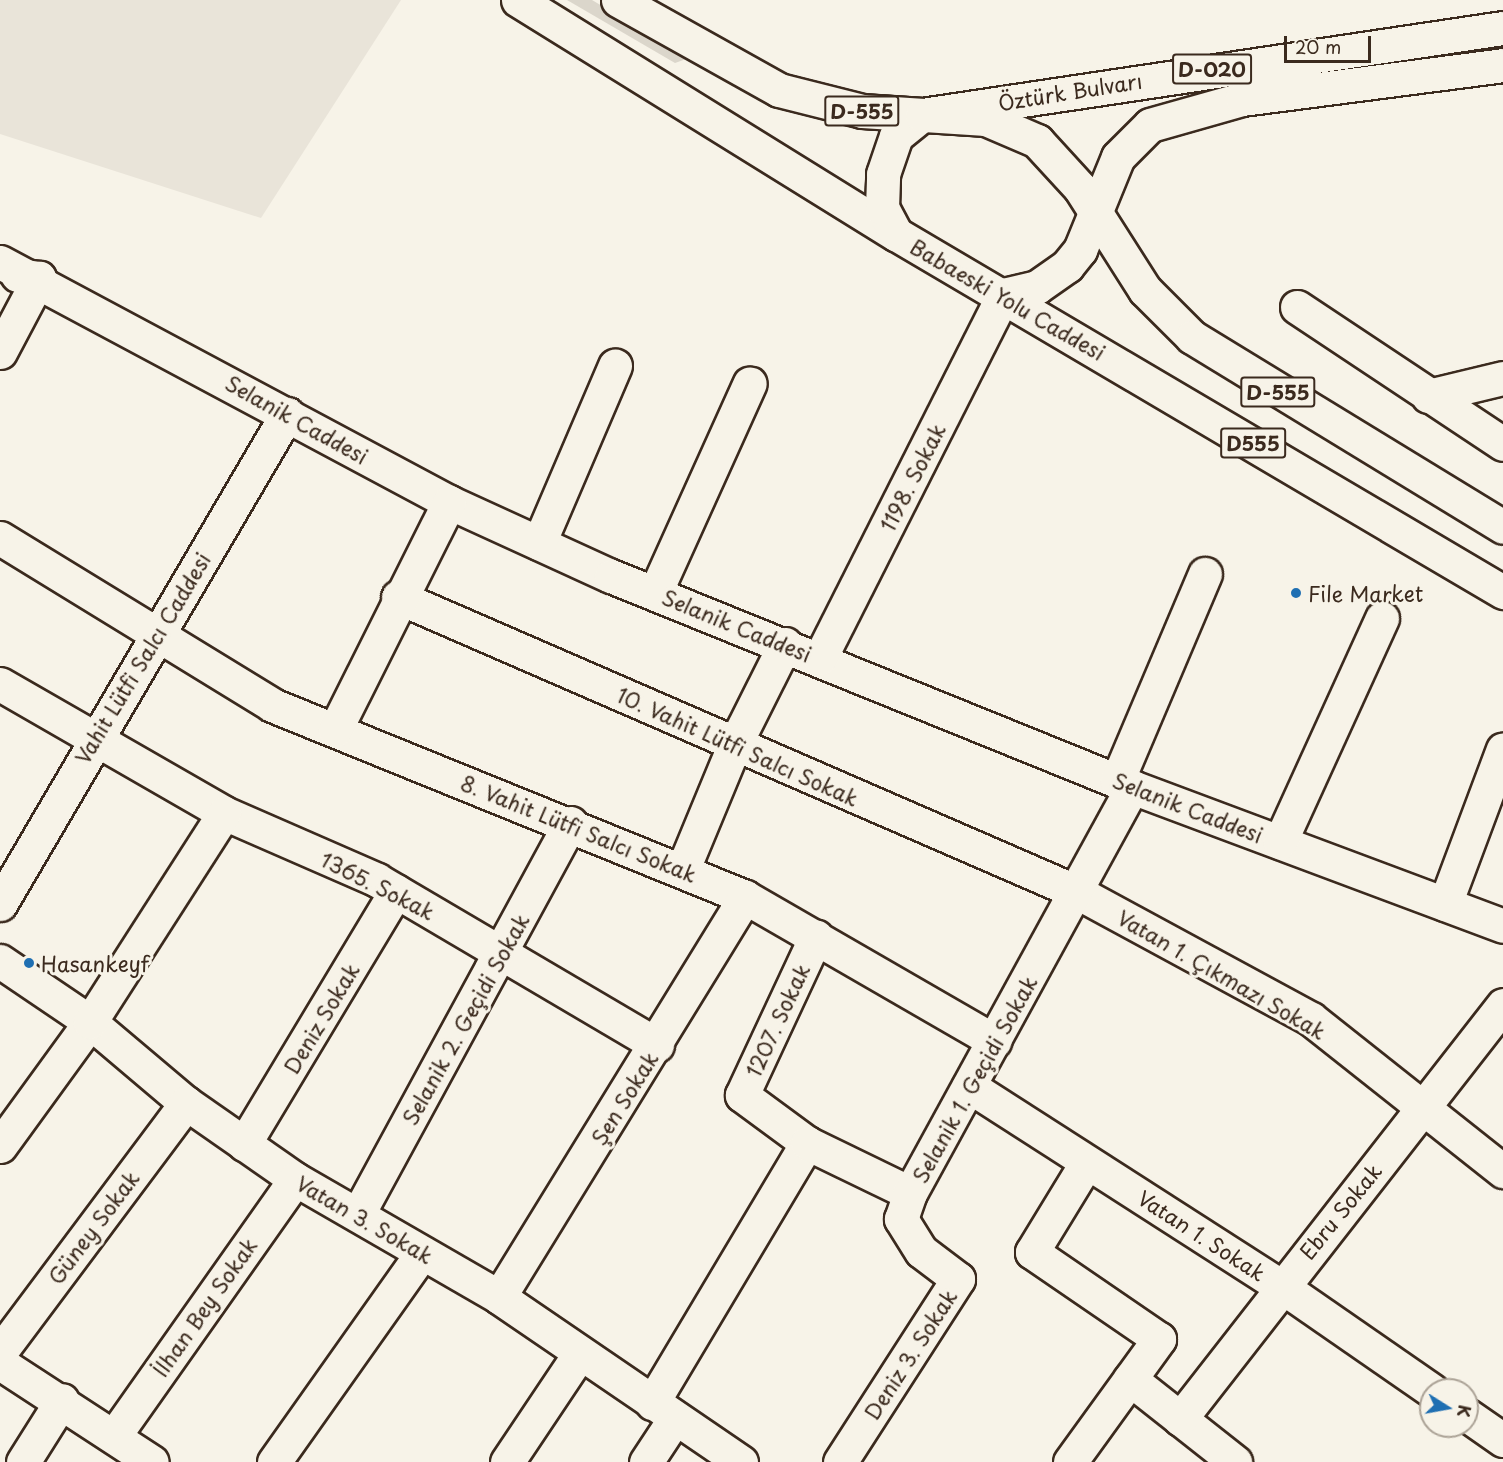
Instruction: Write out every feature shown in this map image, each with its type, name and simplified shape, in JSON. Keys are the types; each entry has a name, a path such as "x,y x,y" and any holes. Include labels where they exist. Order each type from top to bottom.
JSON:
{"main road":[{"name":"Babaeski Yolu Caddesi","path":"518,0 896,234 1003,295 1503,592"},
{"name":"D-555","path":"618,0 779,90 862,111 986,119 1037,141 1095,210 1145,290 1191,337 1503,527"},
{"name":"Öztürk Bulvarı","path":"922,115 1503,28"},
{"name":"D-020","path":"1095,210 1132,139 1174,116 1242,99 1503,65"},
{"path":"896,234 882,208 883,174 896,136 922,115"},
{"path":"1003,295 1037,288 1067,266 1080,250 1095,210"},
{"name":"Selanik Caddesi","path":"0,261 39,278 449,502 538,543 655,593 820,658 1125,784 1503,926"},
{"path":"0,272 39,278 0,352"},
{"name":"1198. Sokak","path":"820,658 1003,295"},
{"path":"1296,307 1503,444"},
{"path":"538,543 615,366"},
{"path":"1428,396 1503,378"},
{"path":"655,593 750,382"},
{"name":"Vahit Lütfi Salcı Caddesi","path":"0,904 92,740 288,414"},
{"path":"335,730 398,597 449,502"},
{"name":"8. Vahit Lütfi Salcı Sokak","path":"0,538 272,705 570,823 745,897 994,1041"},
{"name":"Selanik 1. Geçidi Sokak","path":"807,1143 910,1193 1079,893 1125,784 1205,574"},
{"name":"10. Vahit Lütfi Salcı Sokak","path":"398,597 734,746 1079,893"},
{"path":"1280,842 1382,618"},
{"path":"683,869 734,746 785,644"},
{"name":"1365. Sokak","path":"0,684 92,740 224,813 396,891 657,1045"},
{"path":"1445,904 1503,749"},
{"path":"0,1146 90,1022 224,813"},
{"name":"Selanik 2. Geçidi Sokak","path":"358,1214 570,823"},
{"name":"Deniz Sokak","path":"244,1143 396,891"},
{"name":"Vatan 1. Çıkmazı Sokak","path":"1079,893 1311,1019 1425,1104 1503,1171"},
{"name":"Şen Sokak","path":"499,1297 657,1045 745,897"},
{"name":"1207. Sokak","path":"807,1143 742,1095 816,936"},
{"name":"Vatan 3. Sokak","path":"0,961 90,1022 186,1103 295,1179 499,1297 741,1462"},
{"name":"Ebru Sokak","path":"1180,1419 1281,1286 1503,1005"},
{"name":"Vatan 1. Sokak","path":"969,1086 1281,1286 1419,1382"},
{"name":"Güney Sokak","path":"0,1352 186,1103"},
{"path":"646,1462 664,1410 807,1143"},
{"path":"1070,1462 1159,1339 1032,1252 1087,1162"},
{"name":"İlhan Bey Sokak","path":"114,1436 295,1179"},
{"name":"Deniz 3. Sokak","path":"840,1462 958,1280 921,1251 901,1219 910,1193"},
{"path":"274,1462 422,1253"},
{"path":"507,1462 580,1353"},
{"path":"0,1363 62,1400 152,1462"},
{"path":"1130,1379 1235,1462"},
{"path":"23,1462 62,1400"},
{"path":"1479,1423 1503,1440"}],"shaded area":[{"path":"0,0 401,0 261,218 0,134"},
{"path":"567,0 592,0 689,58 675,63"}],"place":[{"name":"File Market","path":"1296,593"},
{"name":"Hasankeyf","path":"29,963"}]}
